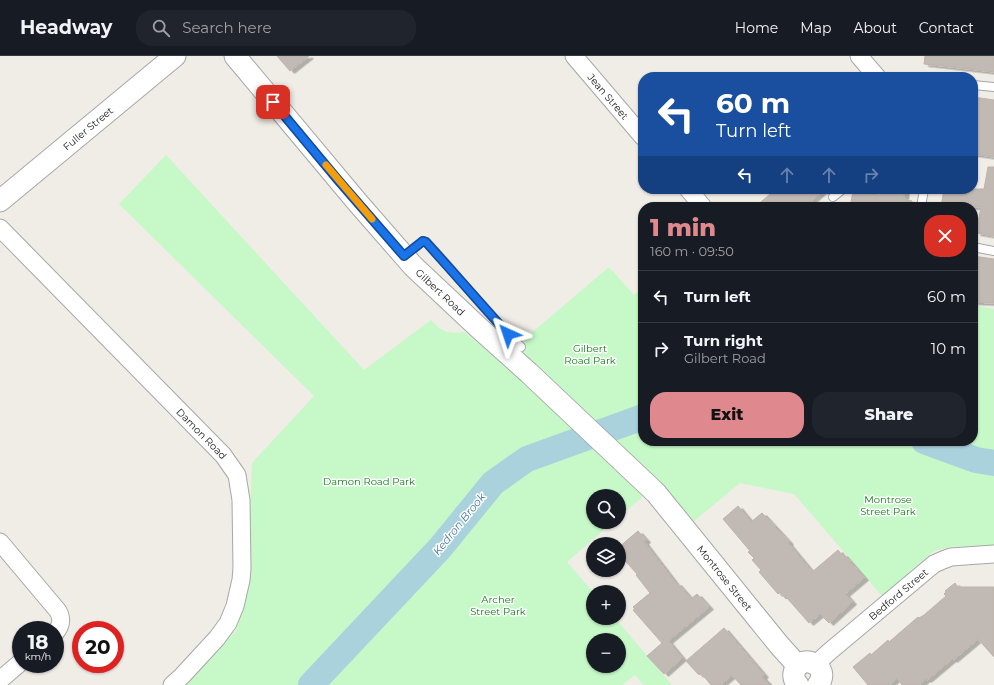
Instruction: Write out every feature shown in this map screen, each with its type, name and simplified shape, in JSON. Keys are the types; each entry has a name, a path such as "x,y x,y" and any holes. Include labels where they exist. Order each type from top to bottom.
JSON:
{"street":[{"name":"Fuller Street","path":"0,201 78,138 175,56"},
{"name":"Gilbert Road","path":"235,56 338,180 404,256 478,328 529,373 652,489"},
{"name":"Jean Street","path":"574,56 638,131"},
{"path":"859,56 873,72"},
{"path":"692,194 699,202"},
{"name":"Damon Road","path":"0,228 223,455 237,475 241,500 242,568 235,606 228,623 217,638 172,685"},
{"name":"Montrose Street","path":"652,489 780,646 804,672"},
{"path":"0,542 58,611 58,621"},
{"name":"Bedford Street","path":"804,672 934,564 951,557 994,554"},
{"path":"0,680 12,670"},
{"path":"804,672 821,671 822,679 818,685"}],"lane":[{"path":"978,85 994,87"},
{"path":"833,197 837,194"},
{"path":"404,256 423,241 426,242 498,324 521,347"},
{"path":"978,248 994,251"}],"green space":[{"path":"166,155 364,370 431,320 442,330 453,333 464,332 500,361 609,267 634,295 638,292 638,446 978,446 978,306 994,309 994,545 950,547 934,551 882,596 794,494 740,483 693,522 657,484 626,511 626,489 586,489 586,529 605,529 596,537 586,537 586,545 567,562 587,585 586,625 621,625 672,685 644,685 635,675 622,685 180,685 236,631 248,582 252,463 314,396 119,204"}],"building":[{"path":"277,56 309,56 290,71"},
{"path":"925,56 994,56 994,72 924,64"},
{"path":"978,98 994,100 994,157 978,155"},
{"path":"988,167 994,167 994,236 978,233 978,223 981,207 978,207 978,202 942,202 943,194 978,194 978,189 984,189"},
{"path":"770,194 819,194 810,202 761,202"},
{"path":"852,194 904,194 904,199 912,202 851,202"},
{"path":"978,257 994,259 994,303 978,302"},
{"path":"738,506 751,522 762,513 789,542 788,543 812,572 838,550 842,555 843,554 864,578 845,594 852,602 829,623 820,614 809,623 787,598 786,599 780,592 778,594 759,572 761,570 752,560 754,558 748,552 750,551 723,519"},
{"path":"638,531 646,540 644,542 676,584 677,583 691,599 697,594 709,607 668,641 682,658 664,674 647,656 662,643 633,610 635,609 633,607 650,593 636,575 637,574 626,562 626,541"},
{"path":"955,583 958,587 994,587 994,657 978,639 919,685 902,685 897,678 889,685 868,685 853,667 870,653 871,655 888,640 889,642 918,617 919,618 924,615 946,596 944,594 946,592 945,591"},
{"path":"724,628 764,675 762,677 770,685 741,685 732,675 720,685 711,685 701,673 699,675 686,661"}],"waterway":[{"name":"Kedron Brook","path":"311,685 440,548 493,483 527,459 638,419"},
{"name":"Kedron Brook","path":"938,446 976,460 994,463"}],"slow traffic":[{"path":"326,165 372,219"}],"route":[{"path":"273,102 404,256 423,241 426,241 508,334"}],"park label":[{"name":"Gilbert Road Park","path":"590,354"},
{"name":"Damon Road Park","path":"369,481"},
{"name":"Montrose Street Park","path":"888,504"},
{"name":"Archer Street Park","path":"498,604"}]}
